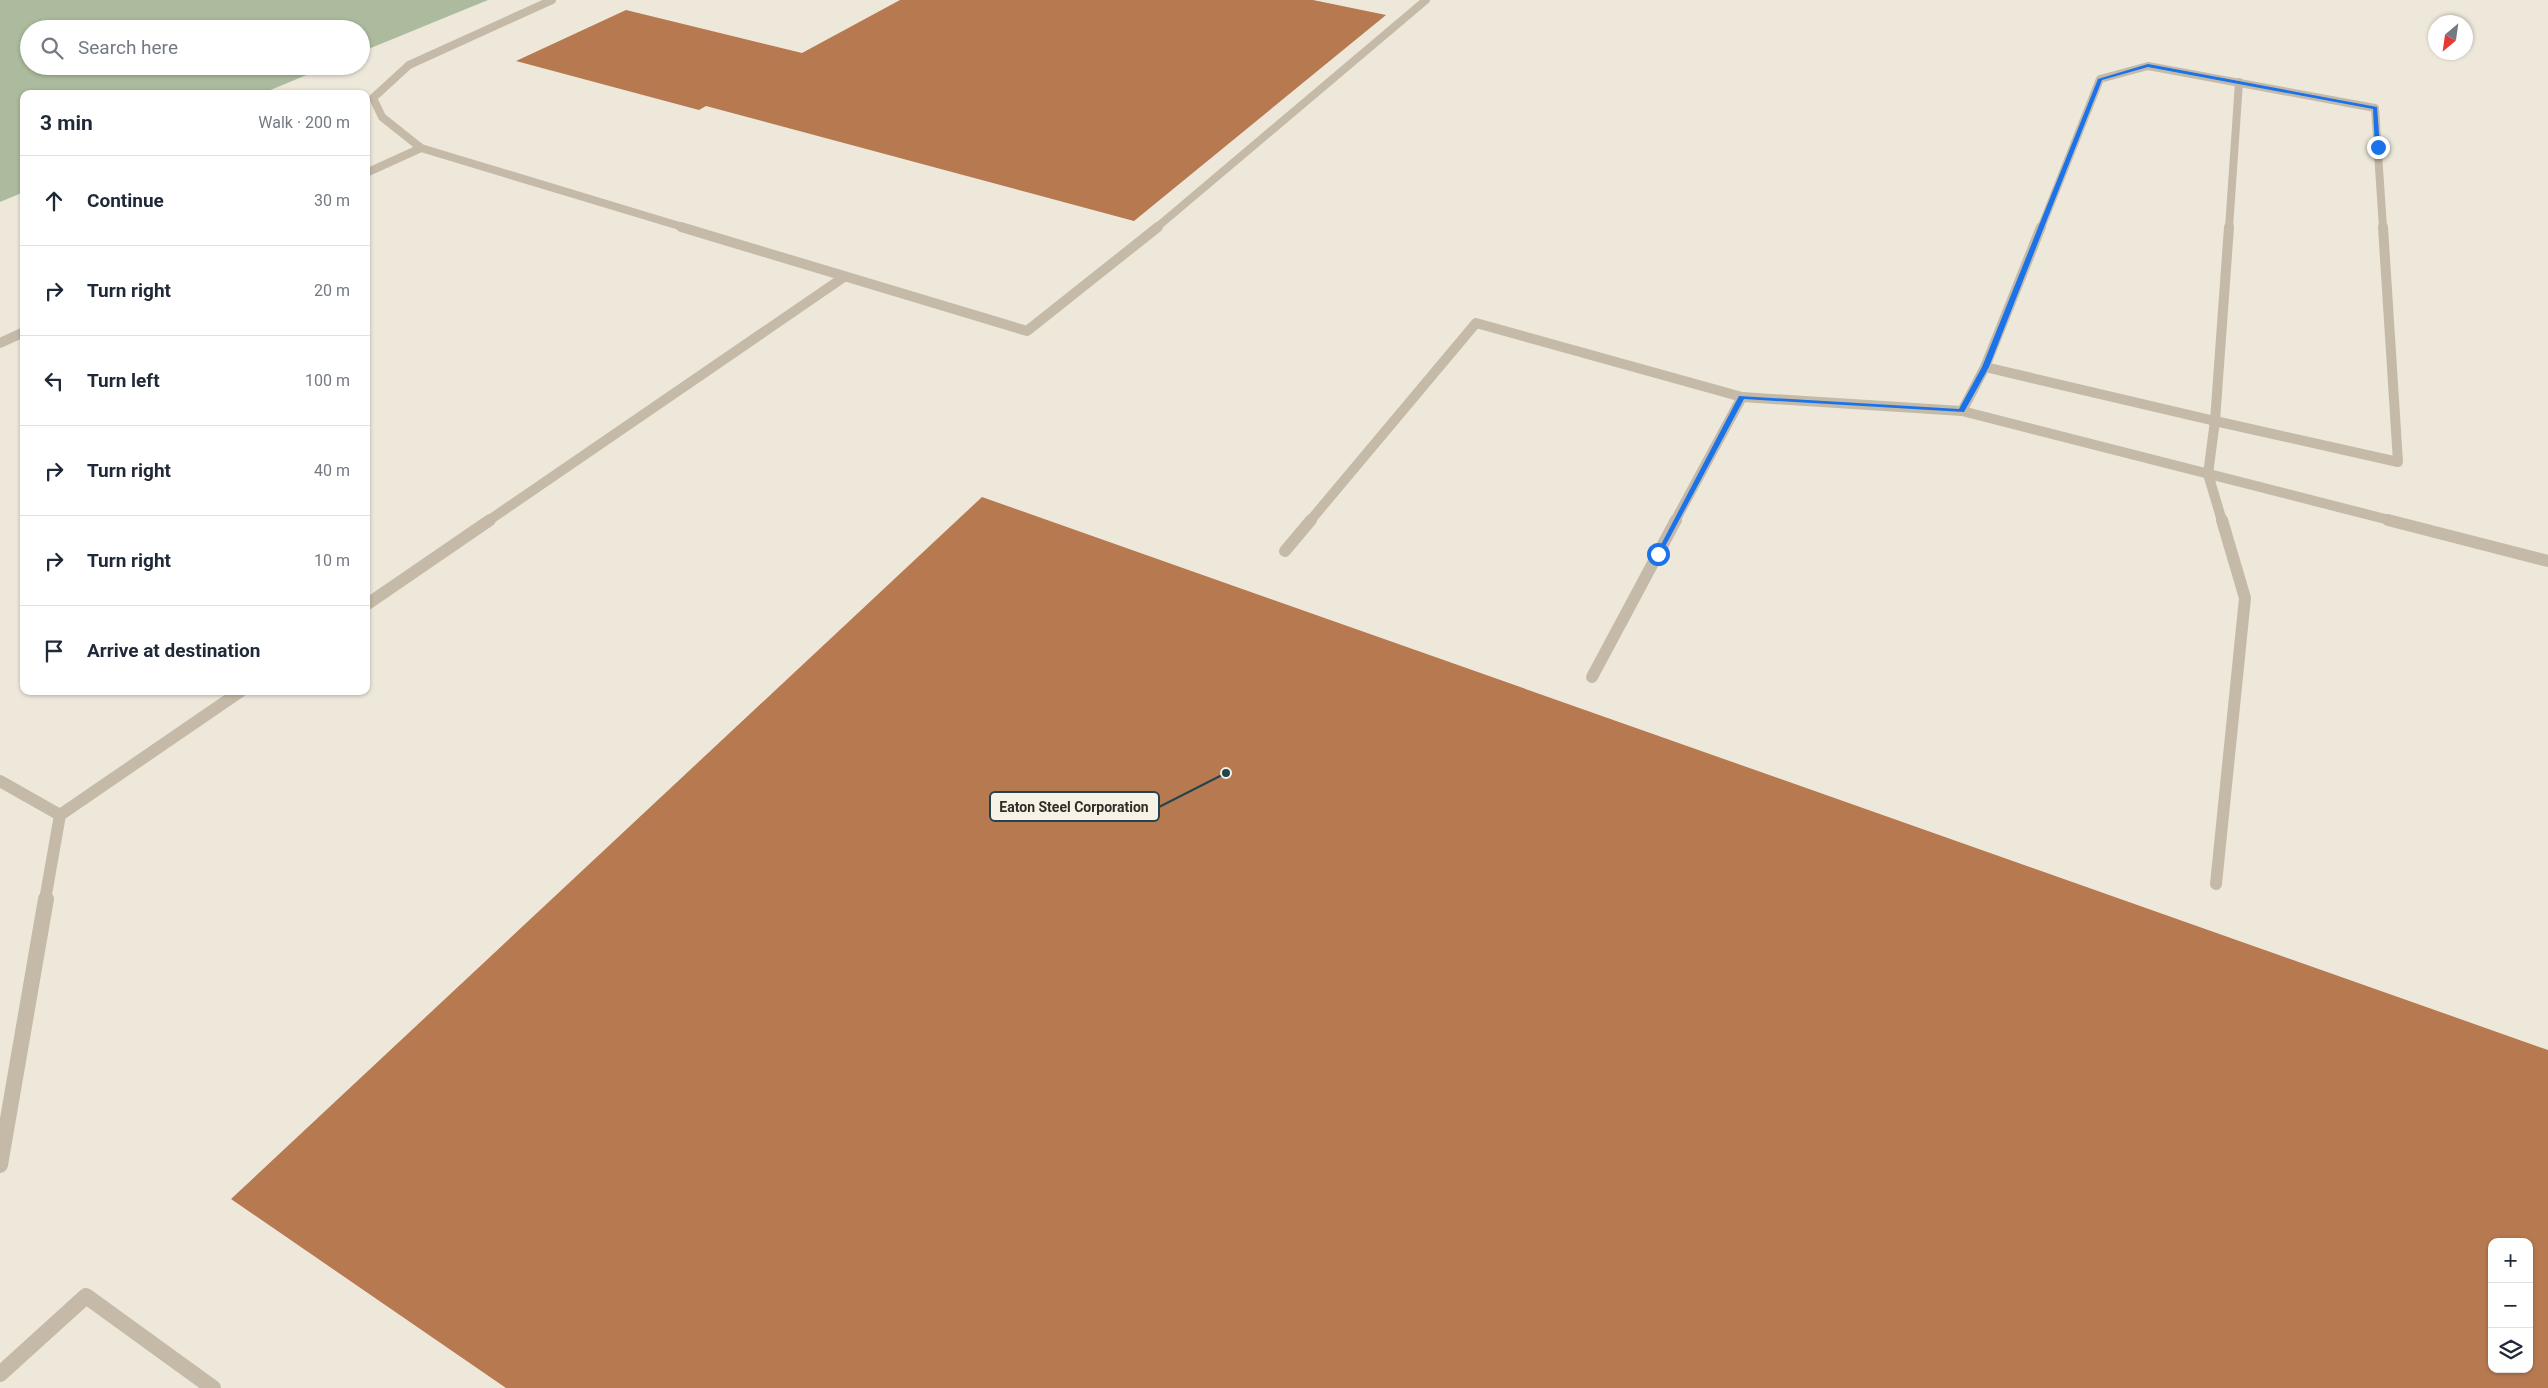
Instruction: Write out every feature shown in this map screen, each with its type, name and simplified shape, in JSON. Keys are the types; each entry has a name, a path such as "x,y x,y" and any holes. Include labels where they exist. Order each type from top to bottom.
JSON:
{"lane":[{"path":"552,0 409,65 373,98 382,117 421,148 1026,332 1111,266 1356,62 1426,0"},
{"path":"1962,411 1985,367 2100,79 2148,66 2375,108 2398,462 1985,367"},
{"path":"2216,884 2245,598 2208,474 2215,421 2239,82"},
{"path":"370,171 421,148"},
{"path":"370,602 844,277"},
{"path":"1285,551 1476,323 1742,397 1962,411 2548,561"},
{"path":"0,343 20,334"},
{"path":"1592,677 1742,397"},
{"path":"0,1165 60,815 234,695"},
{"path":"0,781 60,815"},
{"path":"0,1374 86,1296 213,1388"}],"green space":[{"path":"0,0 488,0 370,48 370,20 20,20 20,75 306,75 271,90 20,90 20,194 0,202"}],"building":[{"path":"900,0 1313,0 1386,15 1134,221 706,106 699,110 516,61 626,10 802,53"},
{"path":"982,497 2548,1050 2548,1388 506,1388 231,1199"}],"place":[{"name":"Eaton Steel Corporation","path":"1226,773"}],"route":[{"path":"1658,554 1742,397 1962,411 1985,367 2100,79 2148,66 2375,108 2378,147"}]}
